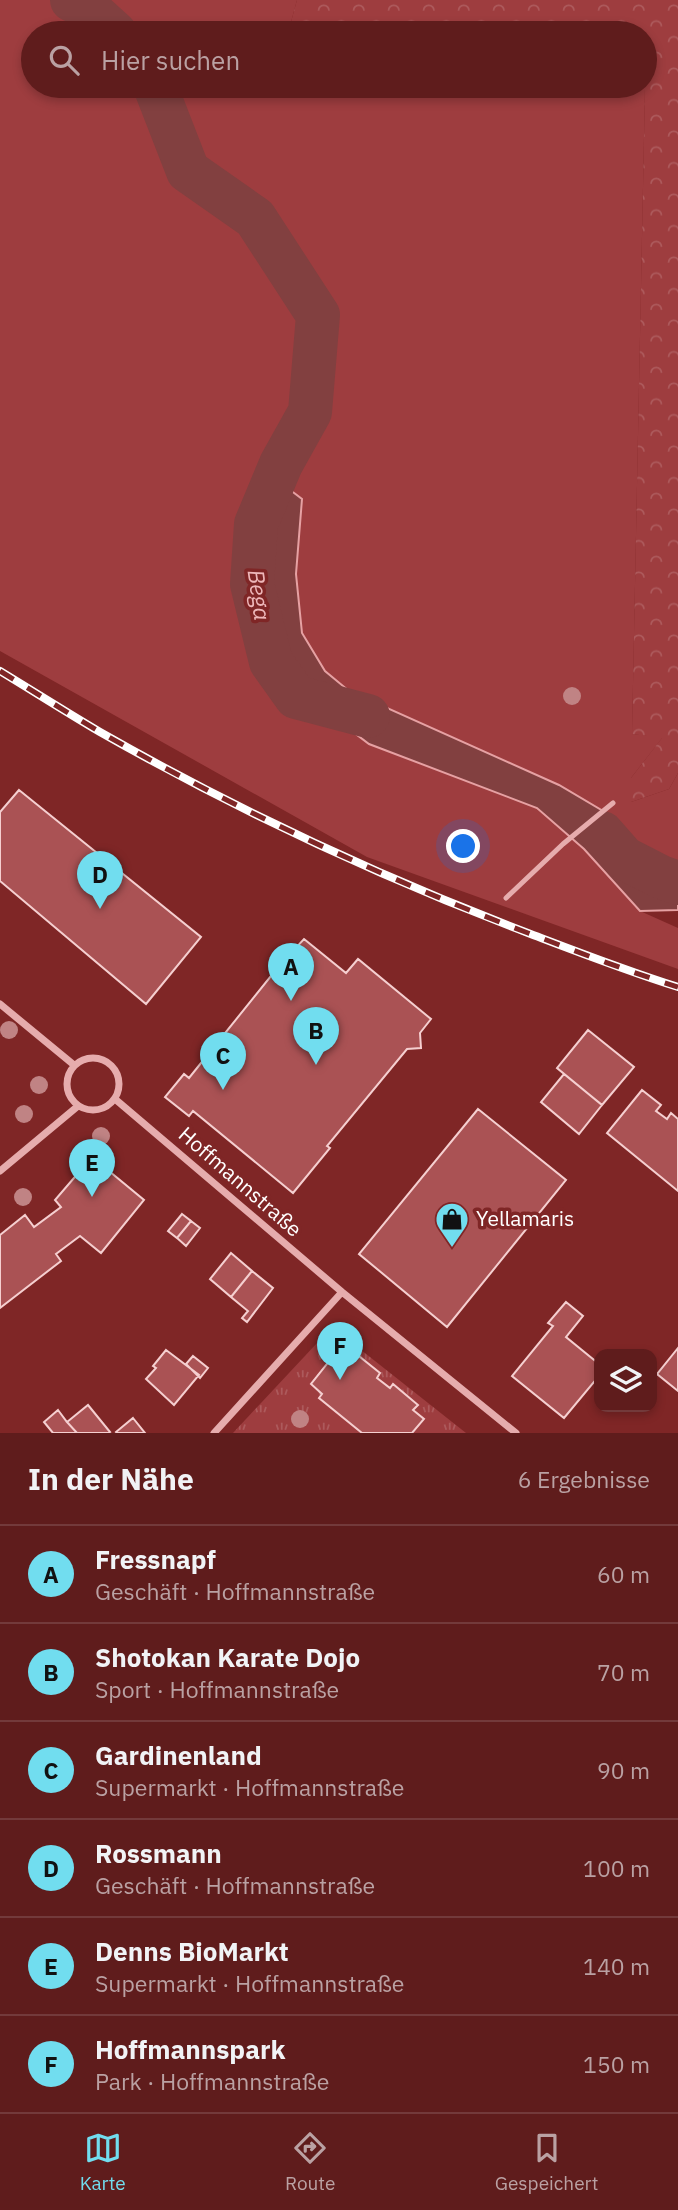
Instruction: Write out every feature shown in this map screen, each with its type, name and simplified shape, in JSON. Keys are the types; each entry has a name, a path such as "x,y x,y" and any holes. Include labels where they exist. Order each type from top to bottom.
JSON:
{"street":[{"path":"0,1004 75,1065"},
{"path":"92,1058 109,1063 119,1078 115,1099 98,1110 78,1106 70,1098 68,1075 75,1065 92,1058"},
{"name":"Hoffmannstraße","path":"115,1099 342,1292 516,1433"},
{"path":"0,1171 78,1106"},
{"path":"214,1433 342,1292"}],"lane":[{"path":"506,898 563,844 613,803"}],"green space":[{"path":"0,0 297,0 291,21 21,21 21,98 645,98 632,734 663,737 631,778 631,802 669,789 678,773 678,901 656,884 611,819 559,785 349,691 325,671 302,633 296,574 302,499 280,484 264,589 369,744 537,808 584,849 640,911 678,928 678,969 367,857 0,651"},
{"path":"297,0 678,0 678,773 669,789 631,802 631,778 662,738 632,734 645,98 657,98 657,21 291,21"},
{"path":"332,1327 466,1433 233,1433"}],"shaded area":[{"path":"281,483 302,499 296,574 302,633 325,671 349,691 559,785 603,811 656,884 678,901 678,910 640,911 584,849 537,808 369,744 310,699 285,656 264,589"}],"building":[{"path":"19,790 201,937 146,1004 0,881 0,812"},
{"path":"304,939 346,973 358,959 431,1019 420,1033 421,1048 407,1049 327,1146 330,1148 293,1193 193,1111 189,1116 165,1097 184,1074 189,1078"},
{"path":"588,1030 634,1067 602,1105 557,1068"},
{"path":"564,1074 602,1105 579,1134 541,1102"},
{"path":"642,1090 661,1105 656,1111 667,1119 671,1113 678,1119 678,1191 607,1133"},
{"path":"478,1109 566,1180 447,1327 359,1254"},
{"path":"92,1157 144,1200 101,1253 80,1236 56,1254 61,1261 0,1308 0,1235 25,1215 34,1227 61,1207 55,1200"},
{"path":"182,1214 191,1221 177,1238 168,1231"},
{"path":"191,1221 200,1228 186,1246 177,1238"},
{"path":"231,1253 252,1271 231,1297 210,1279"},
{"path":"252,1271 273,1288 247,1322 242,1318 248,1311 231,1297"},
{"path":"566,1302 583,1316 566,1337 594,1360 594,1382 564,1418 512,1376 553,1326 548,1323"},
{"path":"678,1348 678,1391 657,1374"},
{"path":"339,1349 351,1358 355,1353 380,1373 377,1378 390,1388 393,1384 418,1405 413,1410 424,1419 412,1433 362,1433 319,1398 322,1394 311,1384"},
{"path":"166,1350 199,1375 174,1405 146,1379"},
{"path":"193,1356 208,1368 200,1378 186,1364"},
{"path":"88,1405 110,1432 77,1433 67,1422"},
{"path":"58,1410 77,1433 53,1433 44,1422"},
{"path":"133,1418 145,1433 116,1432"}],"waterway":[{"name":"Bega","path":"72,0 84,5 102,21"},
{"name":"Bega","path":"160,98 188,171 255,218 318,315 310,412 281,464 256,524 252,584 271,662 296,697 368,716"},
{"name":"Bega","path":"602,833 624,858 678,883"}],"railway":[{"path":"0,671 152,761 310,841 473,911 678,987"}],"place":[{"name":"Rossmann","path":"100,909"},
{"name":"Fressnapf","path":"291,1001"},
{"name":"Shotokan Karate Dojo","path":"316,1065"},
{"name":"Gardinenland","path":"223,1090"},
{"name":"Denns BioMarkt","path":"92,1197"},
{"name":"Yellamaris","path":"452,1249"},
{"name":"Hoffmannspark","path":"340,1380"}]}
